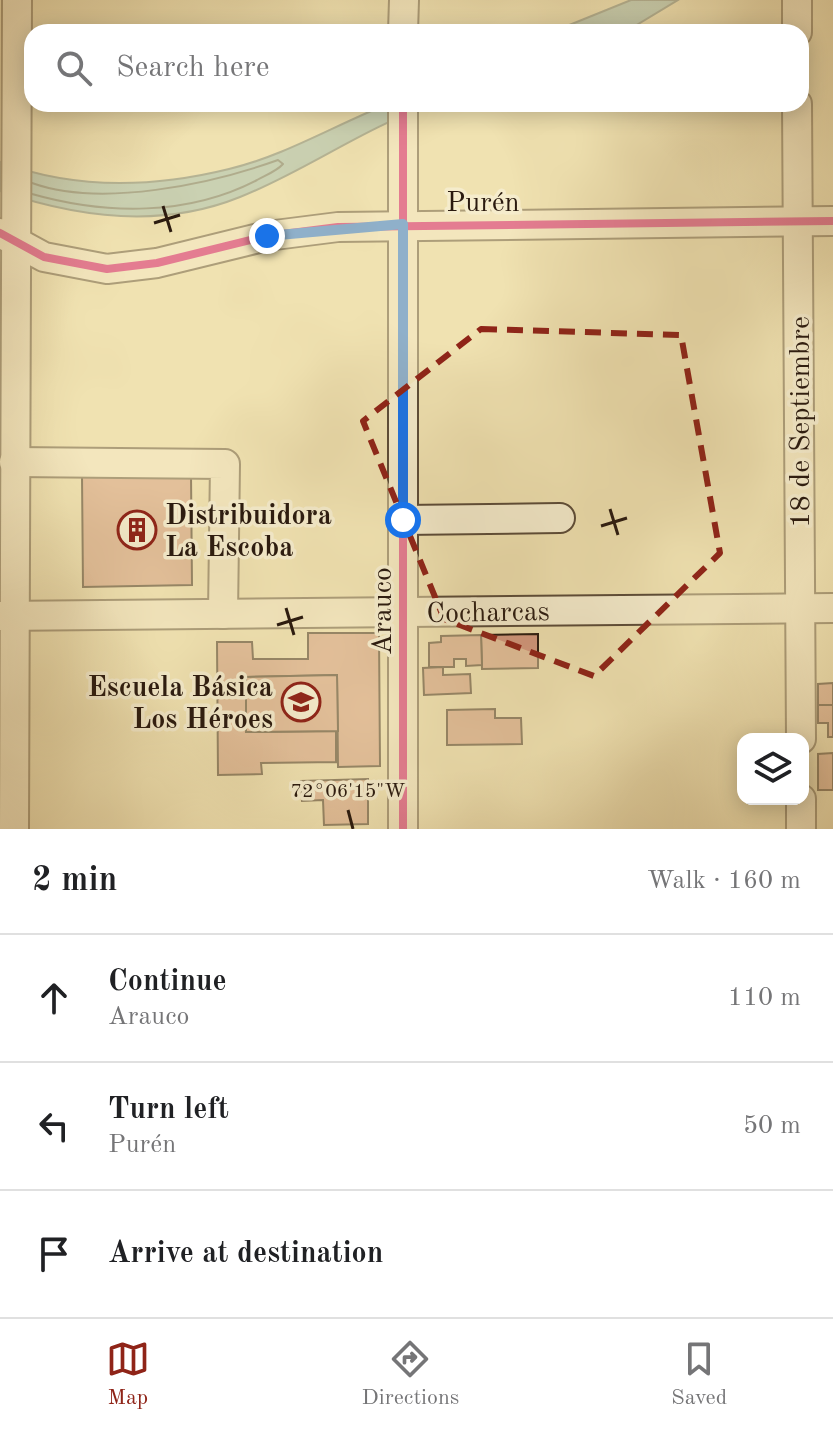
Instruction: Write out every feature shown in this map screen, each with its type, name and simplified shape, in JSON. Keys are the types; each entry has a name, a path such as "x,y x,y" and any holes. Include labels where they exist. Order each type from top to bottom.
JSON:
{"street":[{"path":"14,829 7,616 14,462 7,422 10,232 16,156 17,0"},
{"path":"403,24 404,0"},
{"path":"797,0 797,24"},
{"name":"Arauco","path":"403,112 403,829"},
{"name":"18 de Septiembre","path":"797,112 801,733"},
{"name":"Purén","path":"10,232 44,257 107,269 157,263 267,236 403,224 833,221"},
{"path":"14,462 225,464 223,614"},
{"path":"403,520 560,518"},
{"name":"Cocharcas","path":"7,616 833,608"},
{"path":"801,805 801,829"}],"highlighted area":[{"path":"481,329 681,335 720,553 594,676 444,619 363,421"}],"water":[{"path":"631,0 678,0 638,24 572,24"},
{"path":"370,112 412,112 240,197 180,213 120,216 89,213 0,191 0,162 57,178 142,183 229,169 290,148"}],"building":[{"name":"Distribuidora La Escoba","path":"191,474 192,585 83,587 82,476"},
{"path":"308,633 379,633 380,766 338,767 337,675 246,677 246,732 336,731 336,762 261,763 262,774 218,775 217,642 252,642 253,659 308,659"},
{"path":"538,634 538,668 482,669 481,635"},
{"path":"481,635 482,665 466,666 466,659 454,659 454,667 429,667 429,643 441,642 441,636"},
{"path":"443,667 443,675 470,674 471,693 424,695 423,668"},
{"path":"337,675 338,731 246,732 246,677"},
{"path":"833,683 833,705 818,705 818,684"},
{"path":"818,705 833,705 833,737 828,737 828,723 818,723"},
{"path":"495,709 495,718 521,718 522,744 447,745 447,710"},
{"path":"833,753 833,790 818,790 818,754"},
{"path":"368,779 368,824 324,825 323,800 302,801 301,781"}],"cycle path":[{"path":"403,112 403,829"},
{"path":"0,233 44,257 107,269 157,263 267,236 338,227 833,221"}],"place":[{"name":"Distribuidora La Escoba","path":"137,530"},
{"name":"Escuela Básica Los Héroes","path":"301,702"}],"route":[{"path":"267,236 338,227 403,224 403,520"}]}
